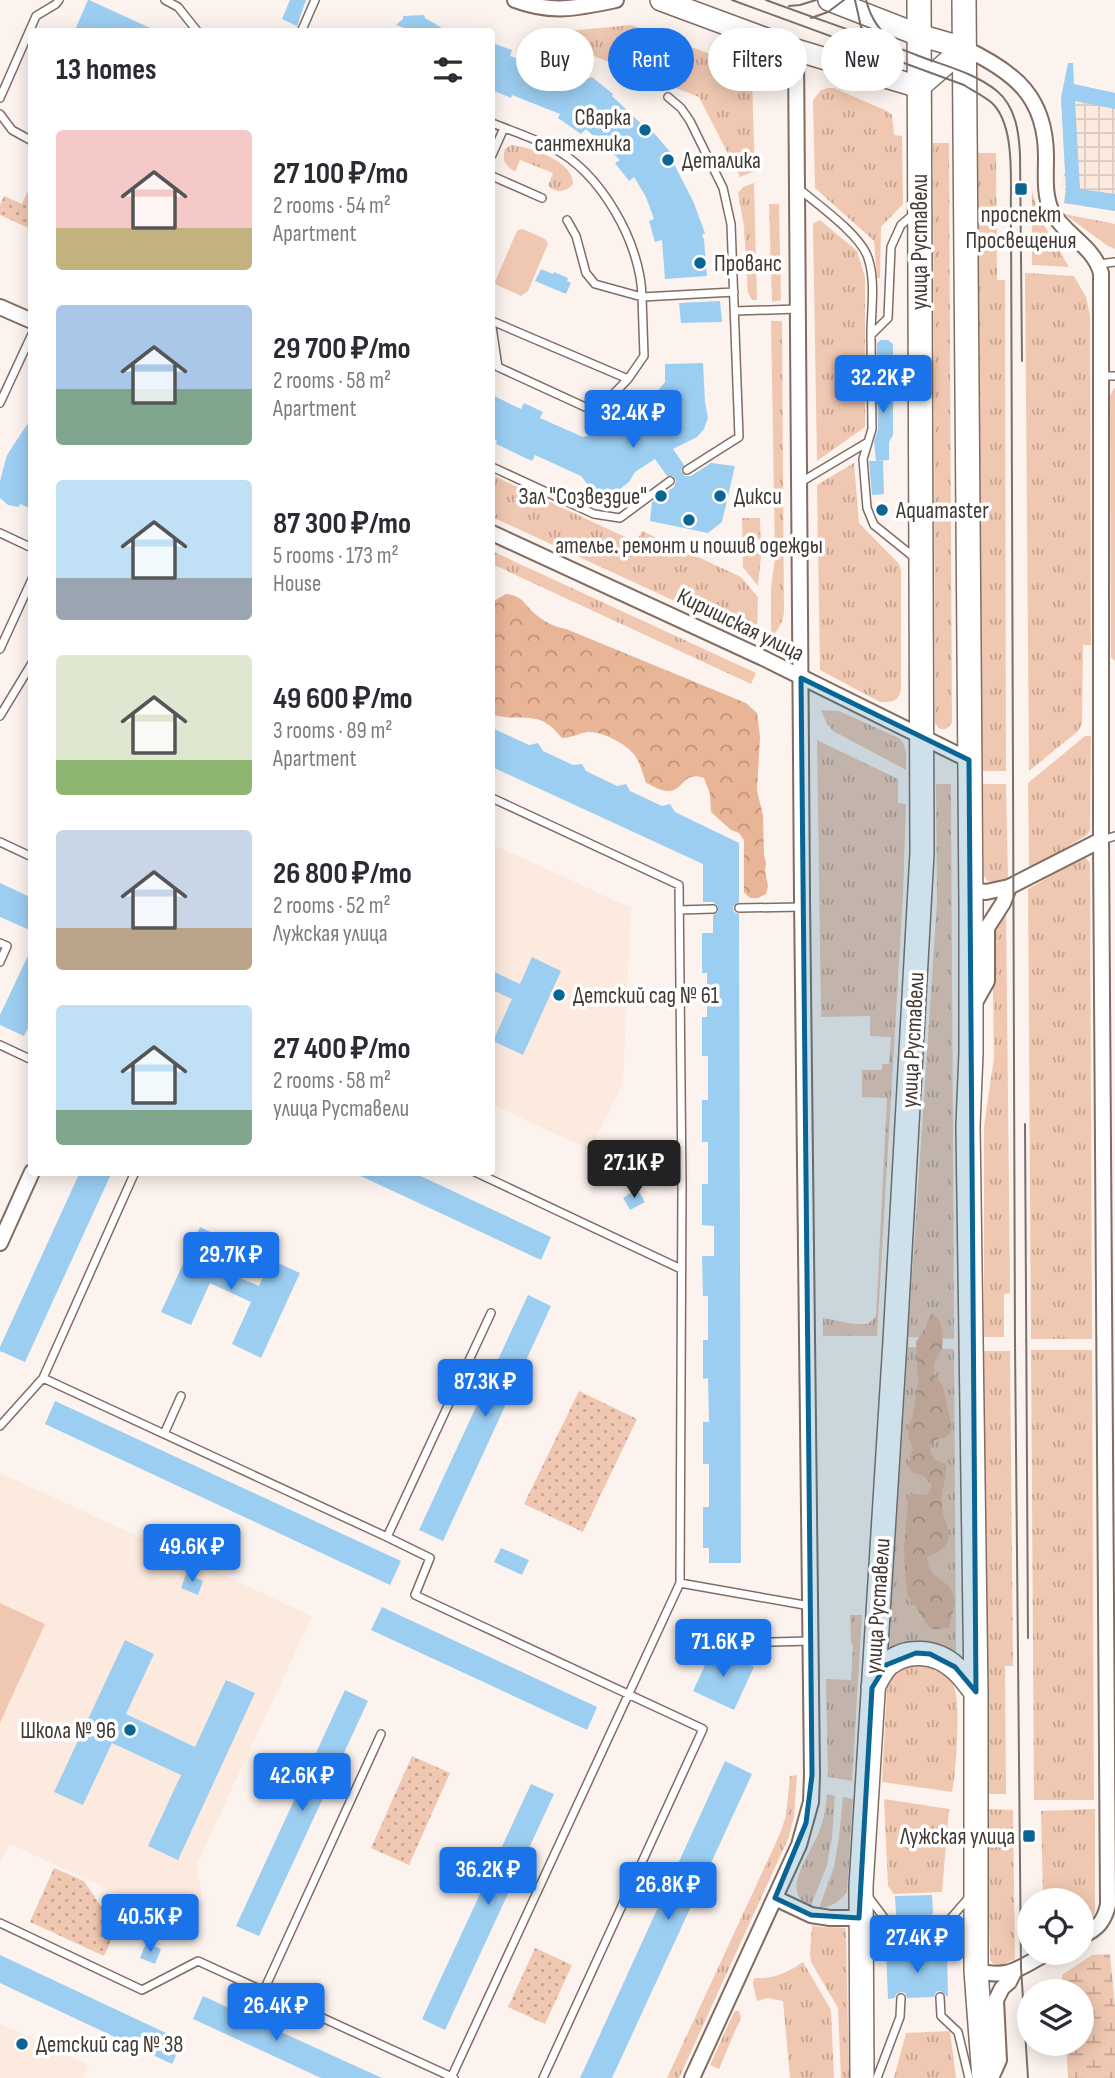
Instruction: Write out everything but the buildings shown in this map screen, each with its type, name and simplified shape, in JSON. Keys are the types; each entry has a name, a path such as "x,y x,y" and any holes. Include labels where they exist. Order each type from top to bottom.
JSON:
{"main road":[{"path":"661,0 737,28"},
{"path":"829,0 919,35 964,48"},
{"name":"улица Руставели","path":"862,2078 860,1886 922,853 919,0"},
{"name":"улица Руставели","path":"964,0 971,1009 968,1126 976,1692 976,1971 984,2078"},
{"path":"807,53 919,87 964,48"},
{"path":"872,1688 886,1665 916,1653 943,1659 955,1667 976,1692"}],"street":[{"path":"514,0 533,7 555,10 616,0"},
{"path":"964,48 1011,74 1031,97 1042,120 1046,138 1049,205 1056,220 1099,264 1108,376 1110,1918 1094,1929"},
{"path":"692,2078 799,1845 811,1802 813,1775 802,906 796,91"},
{"path":"0,307 28,319"},
{"name":"Киришская улица","path":"495,534 763,657 968,760"},
{"path":"970,890 986,892 1009,887 1108,838"},
{"path":"971,1009 987,981 987,928 1003,903 1009,887"},
{"path":"0,1243 31,1176"},
{"path":"775,1898 811,1915 859,1918"},
{"path":"976,1971 1006,1974 1025,1965"},
{"path":"990,2078 999,2060 996,2000 1015,1970"}],"lane":[{"path":"31,28 36,16 58,0"},
{"path":"165,0 178,7 195,28"},
{"path":"303,28 315,0"},
{"path":"0,98 28,34"},
{"path":"668,96 690,121 723,188 731,224 738,437 687,470"},
{"path":"0,114 12,130 28,139"},
{"path":"495,124 553,148 573,161 594,181 624,228 638,263 642,283 644,356 628,379 596,412 498,367 495,347"},
{"path":"495,148 504,128"},
{"path":"495,177 542,198"},
{"path":"797,187 862,244 869,259 872,278 872,429 863,459 867,509 874,525 921,563"},
{"path":"871,335 888,318 891,247 901,225 919,209"},
{"path":"567,220 576,236 586,273 595,284 642,297 734,292"},
{"path":"1099,264 1115,262"},
{"path":"735,311 798,309"},
{"path":"495,322 628,379"},
{"path":"0,403 28,343"},
{"path":"799,483 869,441"},
{"path":"495,468 594,514 620,518 670,481"},
{"path":"0,533 28,546"},
{"path":"0,649 28,588"},
{"path":"0,716 28,670"},
{"path":"0,1923 142,1990 198,1961 452,2077 680,1583 679,885 495,799"},
{"path":"0,842 28,855"},
{"path":"739,908 802,906"},
{"path":"679,910 713,909"},
{"path":"0,943 7,946 0,962"},
{"path":"0,1045 28,1058"},
{"path":"0,1426 43,1378 133,1176"},
{"path":"484,1176 681,1269"},
{"path":"387,1537 491,1312"},
{"path":"43,1378 430,1558 415,1595 703,1729 543,2078"},
{"path":"164,1434 181,1396"},
{"path":"680,1583 810,1606"},
{"path":"707,1633 736,1643 810,1641"},
{"path":"264,1990 381,1734"},
{"path":"860,1886 897,1935 900,1953"},
{"path":"938,1952 938,1933 976,1888"},
{"path":"940,1997 941,2016 958,2032 969,2078"},
{"path":"877,2078 900,2017 901,1998"}],"highlighted area":[{"path":"801,678 969,760 976,1692 955,1667 930,1654 916,1653 886,1665 872,1688 859,1918 811,1915 775,1898 806,1823 812,1775"}],"shaded area":[{"path":"1064,82 1115,93 1115,211 1064,203 1065,187 1061,186 1065,171 1061,103"},
{"name":"Детский сад № 61","path":"495,845 631,908 623,1083 590,1150 495,1105"},
{"name":"Школа № 96","path":"0,1473 312,1616 196,1866 202,1895 151,1909 10,1844 0,1863"},
{"name":"Детский сад № 38","path":"0,2024 89,2065 83,2078 0,2078"}],"green space":[{"path":"631,25 639,28 608,28 608,62 594,56 594,29"},
{"path":"694,48 708,53 708,91 752,91 755,171 740,177 699,97 684,91 694,91"},
{"path":"821,90 841,91 887,111 892,115 894,135 902,136 903,204 881,227 880,278 877,278 874,241 815,188 813,100"},
{"path":"933,143 949,143 952,723 946,729 939,728 935,723"},
{"path":"511,145 539,152 559,162 566,168 573,184 564,190 555,190 548,186 553,173 520,160 515,172 504,160 505,149"},
{"path":"978,153 996,153 997,280 1005,280 1006,771 982,771"},
{"path":"754,183 757,300 752,300 748,293 744,226 738,193 743,187"},
{"path":"28,190 28,228 0,215 4,196 22,204"},
{"path":"1032,191 1041,220 1069,267 1032,265"},
{"path":"769,204 779,204 781,300 772,302"},
{"path":"1064,214 1115,224 1115,249 1108,246"},
{"path":"820,220 857,251 865,277 865,427 817,461 813,226"},
{"path":"523,229 545,239 548,244 528,291 521,296 495,282 515,235 518,230"},
{"path":"1025,273 1074,276 1086,297 1090,316 1091,645 1083,645 1082,724 1078,731 1029,771"},
{"path":"771,321 782,321 784,613 780,626 771,637 771,588 775,558"},
{"path":"1114,388 1115,661 1111,657 1110,396"},
{"path":"854,463 859,523 899,564 901,570 901,688 897,698 888,702 880,702 820,670 817,485"},
{"path":"495,476 636,542 642,531 741,577 758,597 757,639 495,518"},
{"path":"742,518 760,518 761,557 758,586 743,567"},
{"path":"495,552 756,673 751,684 495,565"},
{"path":"506,594 520,598 541,619 557,627 746,703 757,713 760,737 757,791 763,815 768,886 766,894 750,898 744,892 744,840 739,833 731,830 711,812 710,794 704,778 692,777 673,790 663,790 646,783 633,752 607,736 588,732 562,738 543,721 495,715 495,600"},
{"path":"821,710 839,711 899,738 905,748 906,770 833,731"},
{"path":"1085,736 1091,736 1090,830 1087,835 1029,870 1028,783"},
{"path":"817,740 898,779 898,803 906,804 877,1336 823,1336 823,1318 868,1324 876,1316 887,1098 862,1097 862,1070 882,1070 882,1064 889,1064 891,1037 870,1036 870,1016 821,1017"},
{"path":"936,784 951,784 954,1339 908,1337 937,902"},
{"path":"983,784 1006,784 1008,878 999,883 987,881 984,876"},
{"path":"1086,858 1090,863 1092,1339 1031,1339 1028,889"},
{"path":"1006,907 1010,1293 1004,1294 1004,1337 984,1337 984,1126 994,1058 992,937 996,922"},
{"path":"932,1314 940,1321 943,1339 934,1372 943,1387 952,1428 946,1436 931,1443 930,1451 935,1460 946,1464 942,1502 949,1536 942,1549 927,1557 928,1566 935,1576 949,1587 954,1603 949,1627 936,1630 929,1627 908,1596 904,1551 908,1498 911,1494 927,1495 932,1486 927,1478 912,1472 908,1465 913,1449 908,1437 918,1383 916,1342"},
{"path":"908,1347 954,1349 956,1653 922,1642 888,1648"},
{"path":"1031,1350 1092,1350 1094,1800 1034,1800"},
{"path":"984,1351 1010,1351 1013,1666 1005,1666 1006,1794 986,1794"},
{"path":"579,1391 637,1419 583,1532 524,1504"},
{"path":"0,1603 45,1624 0,1723"},
{"path":"850,1615 862,1615 852,1781 828,1777 826,1679 851,1680 853,1647"},
{"path":"912,1665 937,1670 947,1676 954,1687 957,1722 952,1792 882,1782 887,1687 897,1673"},
{"path":"412,1756 450,1773 409,1865 371,1848"},
{"path":"797,1775 794,1817 788,1839 679,2078 667,2078 779,1836 786,1816 790,1776"},
{"path":"827,1794 835,1796 832,1837 827,1865 811,1906 799,1897 797,1880 821,1827"},
{"path":"843,1797 853,1799 847,1892 835,1903 819,1908 834,1867"},
{"path":"884,1799 949,1809 942,1892 894,1894 888,1886"},
{"path":"986,1809 1013,1810 1015,1959 999,1966 990,1960"},
{"path":"1095,1809 1094,1914 1094,1888 1043,1888 1041,1811"},
{"path":"54,1868 84,1881 116,1929 104,1956 30,1922"},
{"path":"812,1925 845,1928 846,1931 849,2078 841,2078 838,2008 811,1962"},
{"path":"535,1948 572,1965 545,2024 508,2007"},
{"path":"1110,1954 1115,2007 1115,2078 1068,2078 1067,2056 1094,2056 1094,1979 1062,1979 1062,1975 1077,1965 1094,1965 1094,1955"},
{"path":"803,1962 831,2010 834,2078 790,2078 783,2001 768,1998 757,2001 754,1978 780,1974"},
{"path":"736,2011 739,2011 741,2017 719,2069 710,2065"},
{"path":"950,2031 956,2078 894,2078 906,2033"}],"tram line":[{"path":"732,0 964,85 992,103 1000,113 1008,140 1011,186 1015,1345 1021,1967 1028,2078"},
{"path":"766,0 959,70 979,79 1003,97 1012,112 1020,147 1022,361"},
{"path":"789,6 816,0"},
{"path":"811,18 828,12 844,0"},
{"path":"855,0 862,28"},
{"path":"866,0 879,28"},
{"path":"1025,1124 1028,1638"}],"place":[{"name":"Сварка сантехника","path":"645,130"},
{"name":"Деталика","path":"668,160"},
{"name":"проспект Просвещения","path":"1021,189"},
{"name":"Прованс","path":"700,263"},
{"name":"Зал \"Созвездие\"","path":"661,496"},
{"name":"Дикси","path":"720,496"},
{"name":"Aquamaster","path":"882,510"},
{"name":"ателье. ремонт и пошив одежды","path":"689,520"},
{"name":"Детский сад № 61","path":"559,995"},
{"name":"Школа № 96","path":"130,1730"},
{"name":"Лужская улица","path":"1029,1836"},
{"name":"Детский сад № 38","path":"22,2044"}]}
